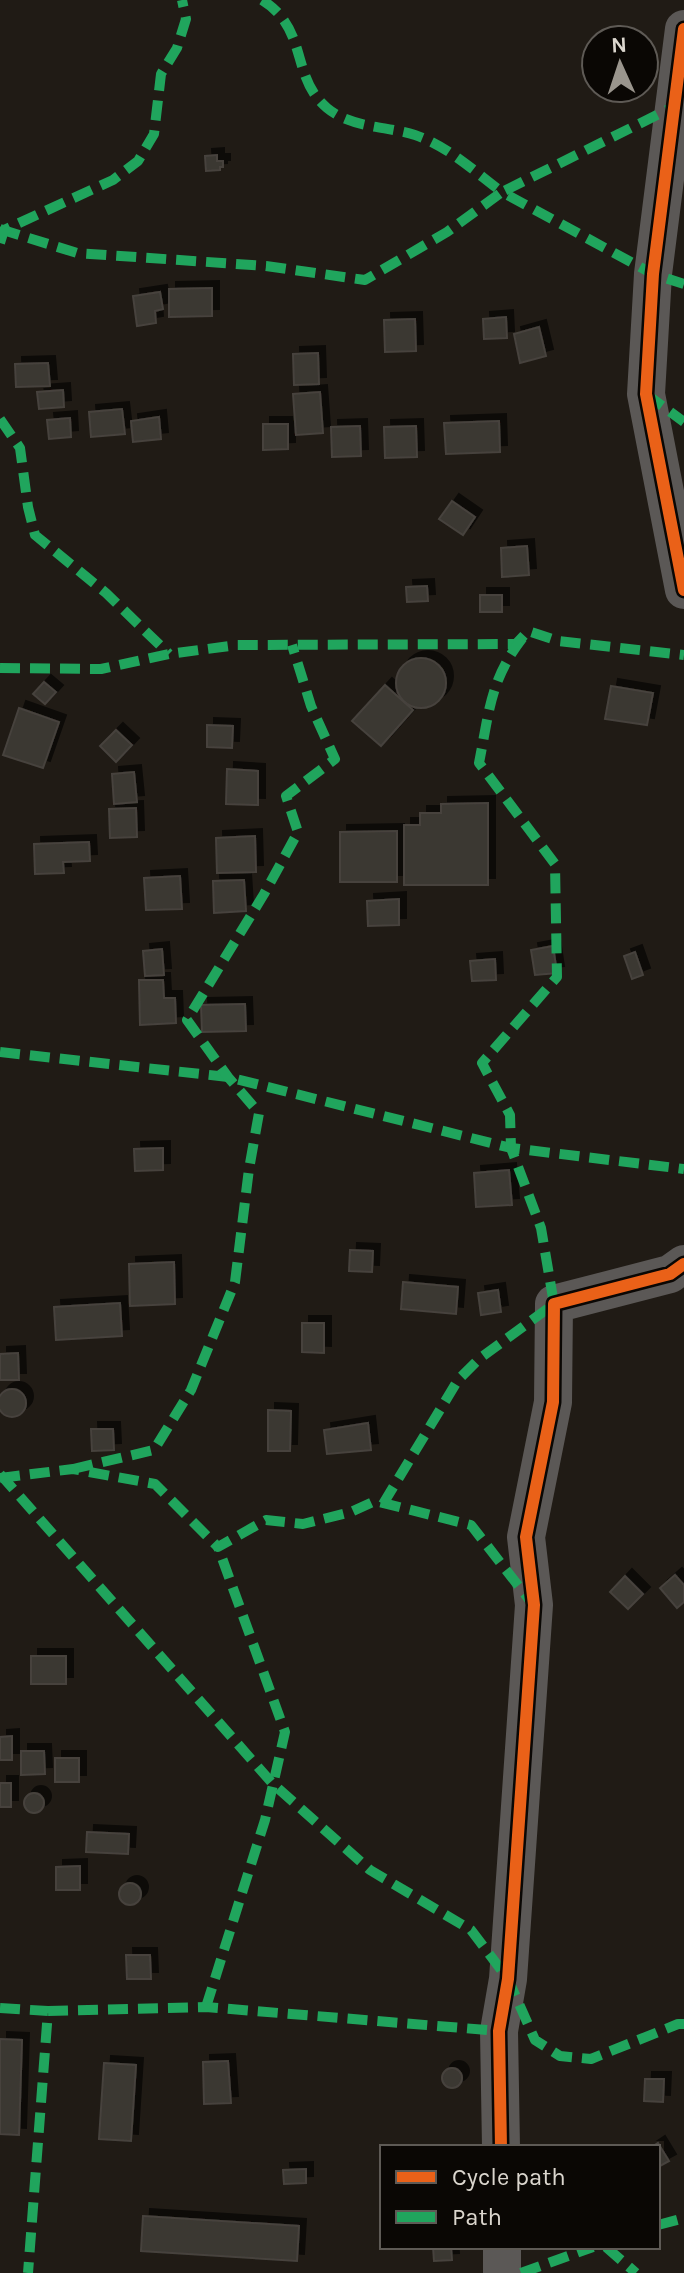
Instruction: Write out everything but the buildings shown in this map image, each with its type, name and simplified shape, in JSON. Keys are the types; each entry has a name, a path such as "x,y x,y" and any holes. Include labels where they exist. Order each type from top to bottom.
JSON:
{"street":[{"path":"684,29 653,274 646,394 684,590"},
{"path":"501,2145 499,2031 508,1979 534,1605 526,1537 553,1402 554,1304 670,1274 684,1264"},
{"path":"502,2249 502,2273"}],"marked path":[{"path":"0,243 4,230 113,180 138,161 154,134 161,74 177,48 186,19 182,0"},
{"path":"262,0 287,25 308,82 327,108 358,123 427,140 461,160 502,192 673,107"},
{"path":"0,229 77,253 266,266 365,280 447,232 502,192 653,274 684,284"},
{"path":"646,394 684,422"},
{"path":"0,419 20,448 35,535 106,593 169,654"},
{"path":"0,668 101,669 169,654 237,645 516,644 528,631 558,641 684,655"},
{"path":"383,1504 458,1380 479,1359 554,1304 541,1228 511,1148 510,1115 482,1063 557,977 555,864 479,763 493,694 506,663 528,631"},
{"path":"73,1469 154,1450 191,1390 235,1282 259,1113 228,1077 187,1020 298,832 286,796 335,759 311,706 292,645"},
{"path":"0,1052 228,1077 511,1148 684,1169"},
{"path":"0,1478 73,1469 155,1484 218,1547 266,1520 303,1524 351,1512 375,1501 471,1525 531,1602"},
{"path":"0,1474 273,1784 370,1870 471,1930 508,1979 535,2040 560,2056 591,2059 684,2024"},
{"path":"206,2007 265,1820 285,1732 218,1547"},
{"path":"48,2011 206,2007 499,2031"},
{"path":"0,2008 48,2011 28,2273"},
{"path":"660,2224 684,2218"},
{"path":"521,2273 587,2249"},
{"path":"608,2249 636,2273"}],"cycle path":[{"path":"684,29 653,274 646,394 684,590"},
{"path":"501,2145 499,2031 508,1979 534,1605 526,1537 553,1402 554,1304 670,1274 684,1264"}]}
